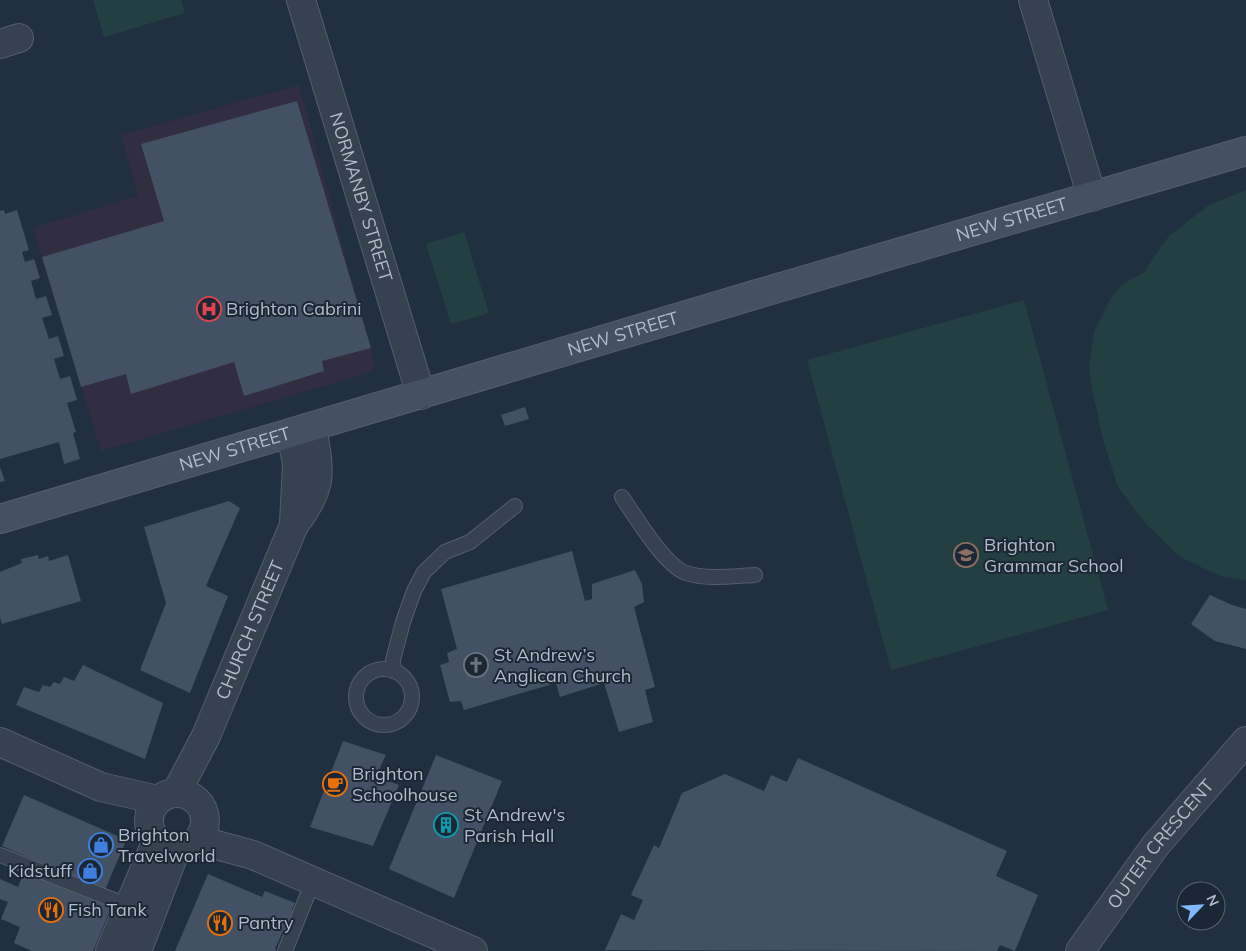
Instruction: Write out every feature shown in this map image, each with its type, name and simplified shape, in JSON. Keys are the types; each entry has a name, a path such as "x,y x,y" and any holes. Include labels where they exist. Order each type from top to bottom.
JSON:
{"main road":[{"name":"NEW STREET","path":"0,519 754,295 1246,152"}],"street":[{"name":"NORMANBY STREET","path":"300,0 421,395"},
{"path":"1033,0 1092,197"},
{"name":"CHURCH STREET","path":"137,951 177,820 206,736 294,525 308,505 317,483 318,464 301,430"},
{"path":"0,742 472,951"},
{"name":"OUTER CRESCENT","path":"1080,951 1155,846 1246,742"},
{"name":"CHURCH STREET","path":"110,951 129,906 177,820"}],"lane":[{"path":"622,498 662,554 679,570 691,574 711,576 755,575"},
{"path":"394,671 393,660 403,622 414,591 424,572 445,552 470,542 515,506"},
{"path":"385,669 394,671 403,676 408,682 411,692 411,706 406,714 395,723 385,726 376,724 362,716 357,708 356,692 364,677 375,670 385,669"},
{"path":"0,855 129,906"},
{"path":"285,951 313,881"}],"shaded area":[{"name":"Brighton Cabrini","path":"299,85 374,360 374,368 365,374 101,451 33,228 138,196 121,135"}],"green space":[{"path":"93,0 181,0 185,13 104,37"},
{"path":"1246,190 1246,580 1220,576 1180,557 1146,524 1118,487 1103,440 1089,365 1094,332 1111,298 1121,285 1145,272 1169,236 1209,205"},
{"path":"464,232 489,313 451,324 426,244"},
{"path":"1024,300 1108,610 891,670 807,360"}],"building":[{"name":"Brighton Cabrini","path":"297,101 371,348 322,361 324,371 244,396 234,362 131,394 126,374 81,387 42,257 164,221 141,144"},
{"path":"4,210 5,214 17,210 29,250 22,252 25,262 34,259 40,278 31,281 36,299 46,296 52,315 42,318 49,339 58,336 64,356 54,359 60,379 70,376 77,400 67,403 76,432 73,433 80,459 64,464 59,442 0,459 0,211"},
{"path":"525,407 529,419 505,426 501,415"},
{"path":"0,467 5,481 0,482"},
{"path":"229,501 240,508 206,586 228,596 190,693 140,670 166,603 144,527"},
{"path":"572,551 585,601 592,599 592,584 635,570 642,584 644,602 634,607 655,687 645,690 653,722 619,732 604,683 560,697 556,683 464,710 461,701 450,702 440,665 449,662 447,653 457,649 441,589"},
{"path":"38,555 39,559 48,556 49,561 68,555 81,601 2,624 0,618 0,572 22,563 21,559"},
{"path":"1210,595 1246,609 1246,649 1215,641 1191,624"},
{"path":"83,665 163,703 145,759 16,705 24,687 39,692 43,685 50,687 54,682 60,684 64,677 74,681"},
{"path":"343,741 386,755 376,776 399,785 373,846 310,827"},
{"name":"St Andrew's Parish Hall","path":"436,755 502,781 454,898 389,869"},
{"path":"798,758 1007,851 996,876 1038,895 1015,951 1000,945 997,951 605,950 621,914 634,920 643,900 631,895 654,845 659,848 682,793 725,774 764,791 771,775 787,782"},
{"path":"24,795 122,838 125,843 105,890 2,846"},
{"path":"25,870 112,906 93,951 32,951 14,943 20,927 1,919 8,902 0,899 0,879 18,887"},
{"path":"208,874 262,897 265,891 295,903 292,910 295,911 286,932 283,931 275,946 276,951 175,951"}],"place":[{"name":"Brighton Cabrini","path":"209,309"},
{"name":"Brighton Grammar School","path":"966,555"},
{"name":"St Andrew’s Anglican Church","path":"476,665"},
{"name":"Brighton Schoolhouse","path":"335,784"},
{"name":"St Andrew's Parish Hall","path":"446,825"},
{"name":"Brighton Travelworld","path":"101,845"},
{"name":"Kidstuff","path":"90,871"},
{"name":"Fish Tank","path":"51,910"},
{"name":"Pantry","path":"220,923"}]}
